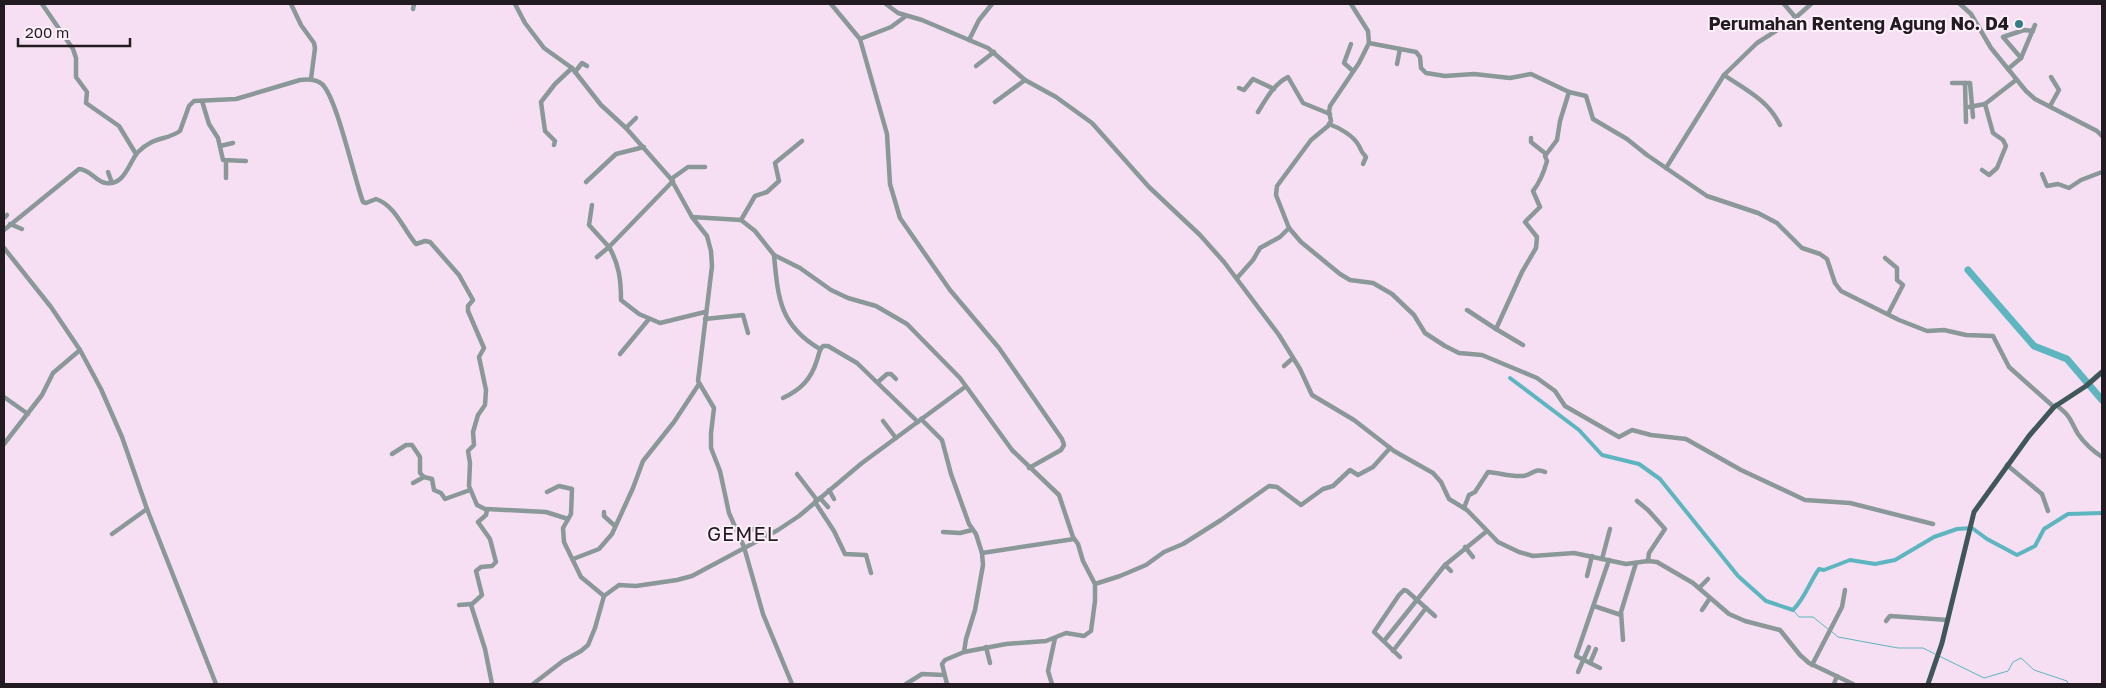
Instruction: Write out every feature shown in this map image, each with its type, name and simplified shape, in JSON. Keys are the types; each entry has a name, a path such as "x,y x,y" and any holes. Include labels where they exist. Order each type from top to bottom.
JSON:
{"main road":[{"path":"1928,684 1948,620 1974,512 2007,466 2055,406 2086,386 2100,374"}],"street":[{"path":"42,4 73,49 76,58 76,77 87,92 86,103 119,126 136,154"},
{"path":"291,4 301,25 314,43 311,79"},
{"path":"514,4 525,23 544,48 574,70 601,105 626,128 672,180 692,217 706,234 712,251 712,266 698,379 699,384 714,406 711,448 720,471 730,512 744,547 763,614 792,684"},
{"path":"831,4 860,39 886,129 889,148 890,184 897,212 945,283 999,348 1062,439 1064,445 1061,450 1030,468"},
{"path":"886,4 906,16 922,20 994,52 1025,80 1056,97 1092,123 1149,187 1200,235 1237,278 1279,335 1314,397 1354,420 1390,448 1433,473 1442,482 1449,499 1464,508 1502,545 1528,555 1541,556 1574,553 1626,564 1648,561 1659,563 1699,588 1726,612 1738,619 1780,630 1800,655 1812,665 1853,684"},
{"path":"970,40 979,20 992,4"},
{"path":"1351,4 1368,31 1369,43 1330,106 1331,118 1329,124 1311,140 1276,186 1275,191 1278,202 1289,228 1301,242 1350,280 1373,283 1392,294 1414,315 1425,333 1445,346 1459,353 1482,355 1537,378 1555,391 1565,406 1619,437 1632,430 1651,435 1683,438 1759,479 1805,500 1850,504 1933,524"},
{"path":"1784,4 1796,18"},
{"path":"1666,168 1724,74 1757,43 1796,18 1811,4"},
{"path":"1960,4 1971,14 1985,39 2016,80 2030,95 2097,131 2102,136"},
{"path":"860,39 891,27 906,16"},
{"path":"2008,69 2021,58 2035,25"},
{"path":"2021,58 2004,37 2024,30 2033,31"},
{"path":"1369,43 1418,53 1422,70 1432,74 1449,76 1474,74 1510,78 1531,74 1569,92 1587,98 1593,120 1627,139 1707,196 1758,212 1771,219 1802,248 1820,254 1827,260 1835,283 1841,291 1899,320 1931,332 1944,330 1966,335 1992,336 1996,340 2009,368 2055,406 2069,415 2077,432 2087,445 2102,457"},
{"path":"1351,44 1344,63 1353,71"},
{"path":"1397,64 1400,49"},
{"path":"976,66 994,52"},
{"path":"554,144 555,141 545,131 541,102 555,84 582,63 588,66"},
{"path":"1724,74 1759,97 1774,113 1780,125"},
{"path":"1258,112 1281,80 1288,77 1303,103 1330,114"},
{"path":"2050,106 2059,90 2051,77"},
{"path":"4,230 79,169 84,169 104,183 112,182 126,173 136,154 153,141 179,132 191,103 236,99 300,80 311,79 320,82 331,99 363,202 366,203 376,199 381,201 398,216 416,244 425,241 430,242 459,275 471,296 473,302 468,306 468,311 484,348 478,357 486,390 485,405 478,415 473,432 474,445 468,451 470,490 477,506 487,509 546,512 568,519"},
{"path":"1239,88 1244,90 1254,79 1274,89"},
{"path":"994,102 1025,80"},
{"path":"1966,108 1985,104 2016,80"},
{"path":"1952,83 1970,83 1973,116"},
{"path":"1965,83 1966,122"},
{"path":"1496,329 1522,272 1536,248 1537,237 1525,222 1540,207 1533,193 1543,174 1547,160 1544,156 1557,140 1560,121 1569,92"},
{"path":"202,101 209,124 216,134 223,160 226,162 226,178"},
{"path":"1982,170 1989,175 1996,170 2006,146 2003,140 1993,133 1985,104"},
{"path":"626,128 636,118"},
{"path":"1329,124 1342,129 1358,144 1361,152 1366,157 1363,164"},
{"path":"1531,138 1531,142 1546,154"},
{"path":"741,220 754,198 767,192 779,182 775,163 802,141"},
{"path":"220,146 233,143"},
{"path":"586,182 616,154 644,148"},
{"path":"226,162 246,161"},
{"path":"597,257 609,247 672,180 688,167 705,167"},
{"path":"108,172 112,182"},
{"path":"2042,174 2048,186 2058,184 2069,188 2102,172"},
{"path":"592,205 589,224 609,247 618,266 622,282 622,302 649,319 662,323 705,312"},
{"path":"692,217 741,220 755,232 774,255 800,268 831,290 848,298 876,306 904,321 959,376 1008,445 1059,496 1074,539 1078,544 1083,561 1095,584 1095,601 1090,634 1084,636 1066,633 1046,641 986,647 964,652 944,661 942,664 947,684"},
{"path":"10,224 22,229"},
{"path":"1237,278 1253,260 1260,248 1282,236 1289,228"},
{"path":"4,248 51,307 80,350 101,389 122,437 147,509 216,684"},
{"path":"774,255 777,286 783,312 795,328 820,349"},
{"path":"1885,258 1897,268 1897,280 1903,285 1888,314"},
{"path":"1467,310 1523,345"},
{"path":"705,319 744,315 748,333"},
{"path":"620,354 649,319"},
{"path":"782,398 806,383 815,366 820,349 823,346 828,346 845,355 878,382 942,440 950,469 982,553 983,565 976,610 966,639 964,652"},
{"path":"4,444 42,395 53,373 80,350"},
{"path":"1284,366 1293,358"},
{"path":"878,382 887,374 891,374 896,379"},
{"path":"573,559 599,549 606,542 634,488 643,461 677,418 699,384"},
{"path":"532,684 564,661 582,651 588,644 595,628 604,596 619,585 636,586 684,578 766,536 800,516 828,490 919,420 966,387"},
{"path":"4,397 28,414"},
{"path":"883,422 896,438"},
{"path":"392,454 406,445 412,445 419,455 419,469 424,477"},
{"path":"1095,584 1146,565 1164,552 1184,544 1268,486 1277,487 1301,505 1323,489 1333,486 1350,470 1358,475 1372,468 1390,448"},
{"path":"2007,466 2042,494 2048,511"},
{"path":"1464,508 1469,494 1475,492 1488,472 1519,476 1526,476 1533,471 1541,470 1545,472"},
{"path":"797,474 817,500 845,554 866,555 872,573"},
{"path":"413,483 424,477 432,479 434,490 441,493 445,500 470,490"},
{"path":"548,492 559,486 572,488 571,514 564,525 563,537 566,549 584,580 604,596"},
{"path":"828,490 834,499"},
{"path":"817,500 828,507"},
{"path":"1637,501 1665,529 1649,553 1648,561"},
{"path":"112,534 147,509"},
{"path":"459,605 471,604 482,595 476,571 481,567 494,565 496,562 489,536 478,521 486,515 487,509"},
{"path":"604,512 604,516 615,526"},
{"path":"751,530 760,527 766,536"},
{"path":"1602,559 1610,529"},
{"path":"943,532 972,530"},
{"path":"1384,641 1445,565 1487,531"},
{"path":"982,553 1074,539"},
{"path":"1465,547 1473,557"},
{"path":"1587,576 1592,556"},
{"path":"1600,668 1576,655 1609,560"},
{"path":"1623,640 1621,615 1636,563"},
{"path":"1445,565 1451,571"},
{"path":"1699,588 1708,579"},
{"path":"1400,657 1374,632 1399,595 1406,590 1435,616"},
{"path":"1812,665 1842,607 1845,590"},
{"path":"1702,610 1710,598"},
{"path":"471,604 485,649 492,684"},
{"path":"1594,606 1621,615"},
{"path":"1393,651 1426,608"},
{"path":"1886,621 1890,616 1948,620"},
{"path":"1052,684 1048,669 1055,638"},
{"path":"1578,672 1589,646"},
{"path":"986,647 990,663"},
{"path":"1590,663 1596,649"},
{"path":"906,684 922,674 944,675"},
{"path":"1834,684 1837,676"}],"waterway":[{"path":"1968,270 2034,346 2067,359 2102,400"},
{"path":"1510,378 1579,430 1602,455 1639,464 1660,479 1738,576 1766,601 1793,610 1819,569 1824,570 1850,560 1875,564 1895,560 1934,537 1957,529 1972,528 1987,539 2017,555 2035,546 2044,529 2068,514 2102,513"},
{"path":"1793,610 1799,617 1813,617 1828,629"},
{"path":"1831,631 1838,637 1898,648 1923,648 1935,654"},
{"path":"1939,656 1984,678 2008,671 2013,662 2021,658 2034,670 2067,681 2068,684"}],"place":[{"name":"Perumahan Renteng Agung No. D4","path":"2019,24"}],"district":[{"name":"GEMEL","path":"743,534"}]}
